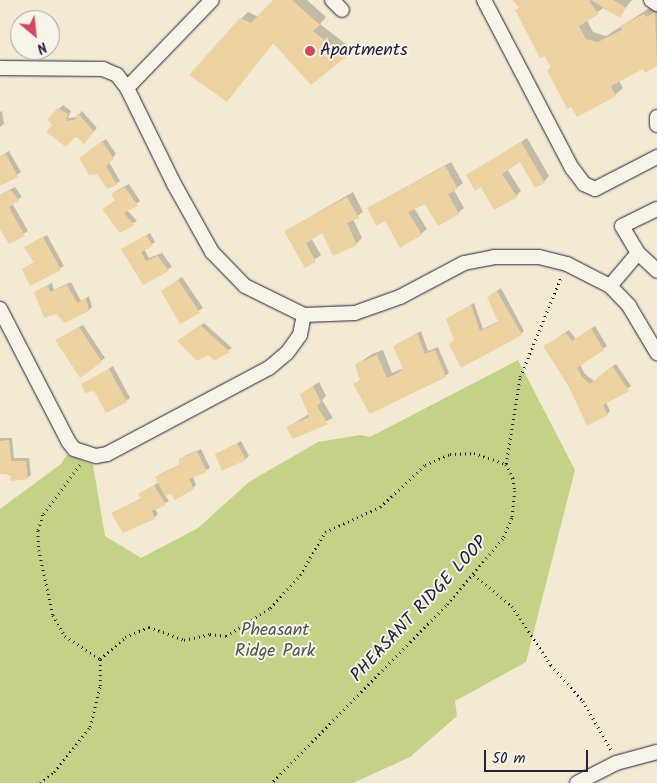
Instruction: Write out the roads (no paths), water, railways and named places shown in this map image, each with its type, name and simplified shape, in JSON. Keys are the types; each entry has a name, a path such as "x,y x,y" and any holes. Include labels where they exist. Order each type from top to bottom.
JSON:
{"street":[{"path":"484,0 572,168 584,184 595,189 657,157"},
{"path":"651,0 657,4"},
{"path":"127,88 209,1"},
{"path":"0,68 103,69 117,75 127,88 174,184 212,252 245,286 304,315 355,314 400,297 464,263 494,256 540,258 567,264 610,286 629,306 657,353"},
{"path":"657,117 657,125"},
{"path":"657,209 622,226 638,253 657,270"},
{"path":"610,286 638,253"},
{"path":"0,309 81,452 107,454 269,368 292,347 300,334 304,315"},
{"path":"577,783 616,763 657,752"}],"place":[{"name":"Apartments","path":"310,51"}],"park label":[{"name":"Pheasant Ridge Park","path":"275,642"}]}
